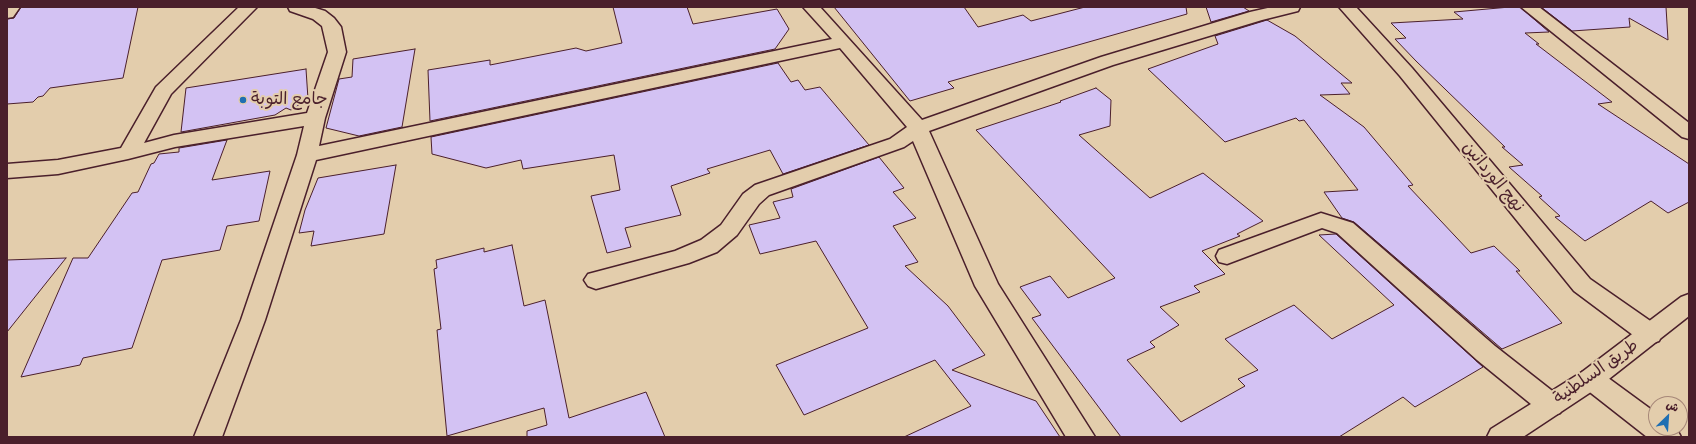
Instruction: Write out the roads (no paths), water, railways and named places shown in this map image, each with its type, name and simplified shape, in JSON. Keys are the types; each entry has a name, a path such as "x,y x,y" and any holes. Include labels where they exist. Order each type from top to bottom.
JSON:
{"street":[{"path":"7,13 12,7"},
{"path":"128,153 163,91 248,7"},
{"path":"208,437 253,320 307,155 315,118 337,52 332,28 323,11 296,7"},
{"path":"811,7 844,42 918,128 986,286 1081,437"},
{"path":"596,280 681,257 709,246 729,230 751,199 762,190 897,143 918,128 1107,61 1292,7"},
{"name":"نهج الوردانين","path":"1346,7 1406,72 1582,285 1650,334"},
{"path":"1529,7 1689,133"},
{"path":"307,155 844,42"},
{"path":"7,170 58,167 128,153 174,141 315,118"},
{"path":"1227,256 1321,220 1344,228 1486,353 1551,404"},
{"name":"طريق السلطنية","path":"1501,437 1591,379 1689,303"},
{"path":"1591,379 1667,437"}],"place":[{"name":"جامع التوبة","path":"243,100"}]}
